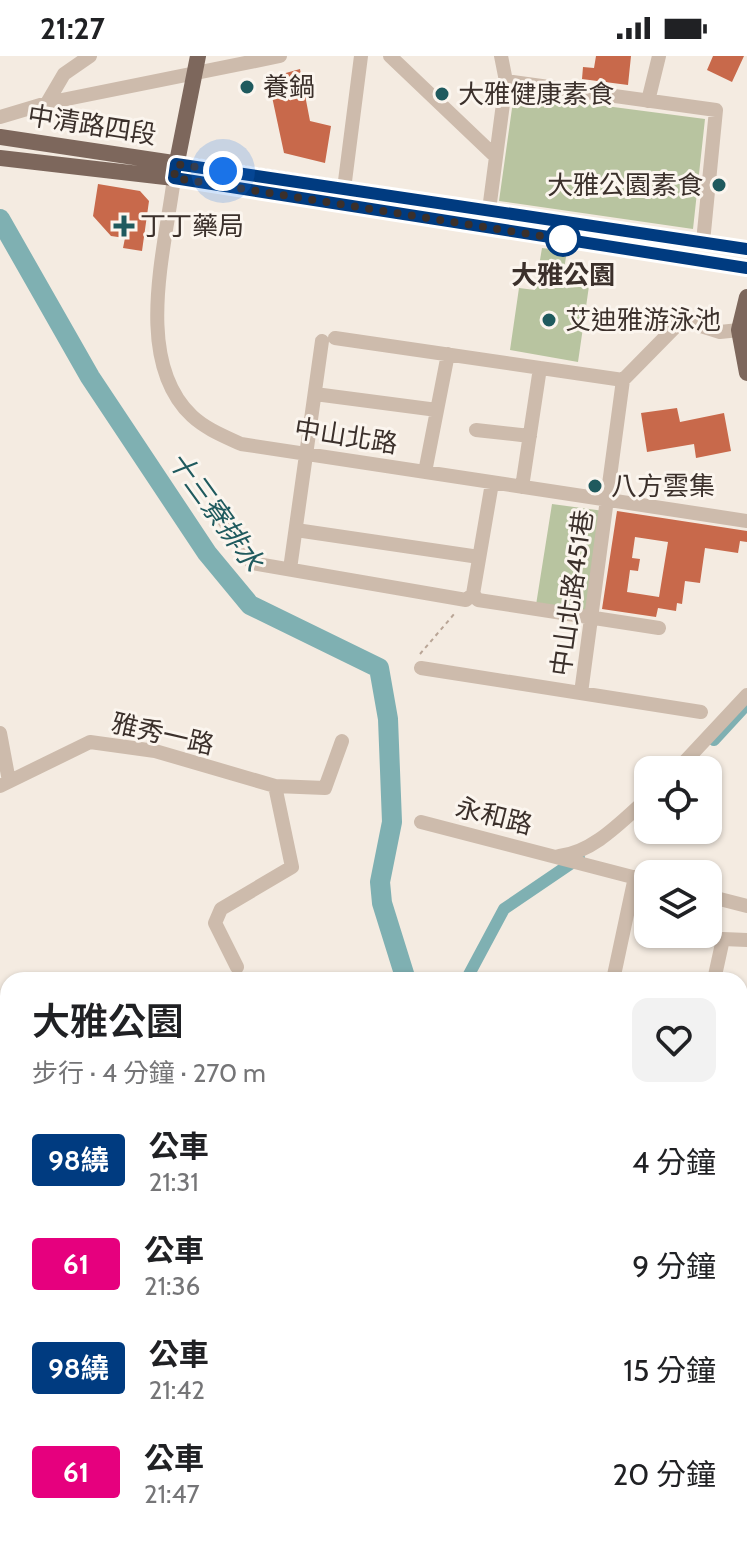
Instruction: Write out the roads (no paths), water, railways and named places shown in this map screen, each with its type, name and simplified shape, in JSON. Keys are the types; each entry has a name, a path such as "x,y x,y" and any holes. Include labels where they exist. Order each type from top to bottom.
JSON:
{"main road":[{"path":"175,171 198,56"},
{"name":"中清路四段","path":"0,137 175,171"},
{"name":"中清路四段","path":"0,158 175,171"},
{"path":"175,171 344,189 747,249"},
{"path":"175,171 747,268"},
{"path":"747,297 739,330 747,373"}],"street":[{"path":"47,103 64,74 90,56"},
{"path":"0,117 47,103 280,56"},
{"path":"344,189 361,56"},
{"path":"390,56 496,157"},
{"path":"489,210 506,81 501,56"},
{"path":"648,101 659,56"},
{"path":"506,81 716,110 703,242"},
{"name":"中山北路","path":"175,171 156,317 161,365 173,394 193,417 241,444 747,521"},
{"path":"290,569 315,394 328,340 623,380 682,320 720,332 739,330"},
{"path":"425,472 448,354"},
{"path":"522,487 540,368"},
{"name":"中山北路451巷","path":"581,693 610,500 623,380"},
{"path":"315,394 437,410"},
{"path":"476,430 530,436"},
{"path":"470,597 492,483"},
{"path":"223,519 252,563 659,628"},
{"path":"296,530 479,557"},
{"name":"中山北路451巷","path":"421,668 701,712"},
{"path":"690,756 747,695"},
{"path":"0,733 5,783"},
{"name":"雅秀一路","path":"5,783 90,742 155,751 275,786 325,788 342,741"},
{"path":"237,967 215,923 221,909 292,867 275,786"},
{"name":"永和路","path":"568,860 569,855 602,838 634,810"},
{"name":"永和路","path":"421,822 634,877"},
{"path":"722,900 747,906"},
{"name":"永和路","path":"615,972 634,907"},
{"path":"716,972 723,939 747,940"}],"waterway":[{"name":"十三寮排水","path":"0,219 90,377 207,553 250,605 379,668 388,719 392,822 380,882 382,903 404,972"},
{"path":"714,740 747,704"},
{"path":"470,972 504,909 579,858"}],"place":[{"name":"養鍋","path":"247,87"},
{"name":"大雅健康素食","path":"442,94"},
{"name":"大雅公園素食","path":"719,185"},
{"name":"丁丁藥局","path":"124,226"},
{"name":"大雅公園","path":"563,239"},
{"name":"艾迪雅游泳池","path":"549,320"},
{"name":"八方雲集","path":"595,486"}]}
